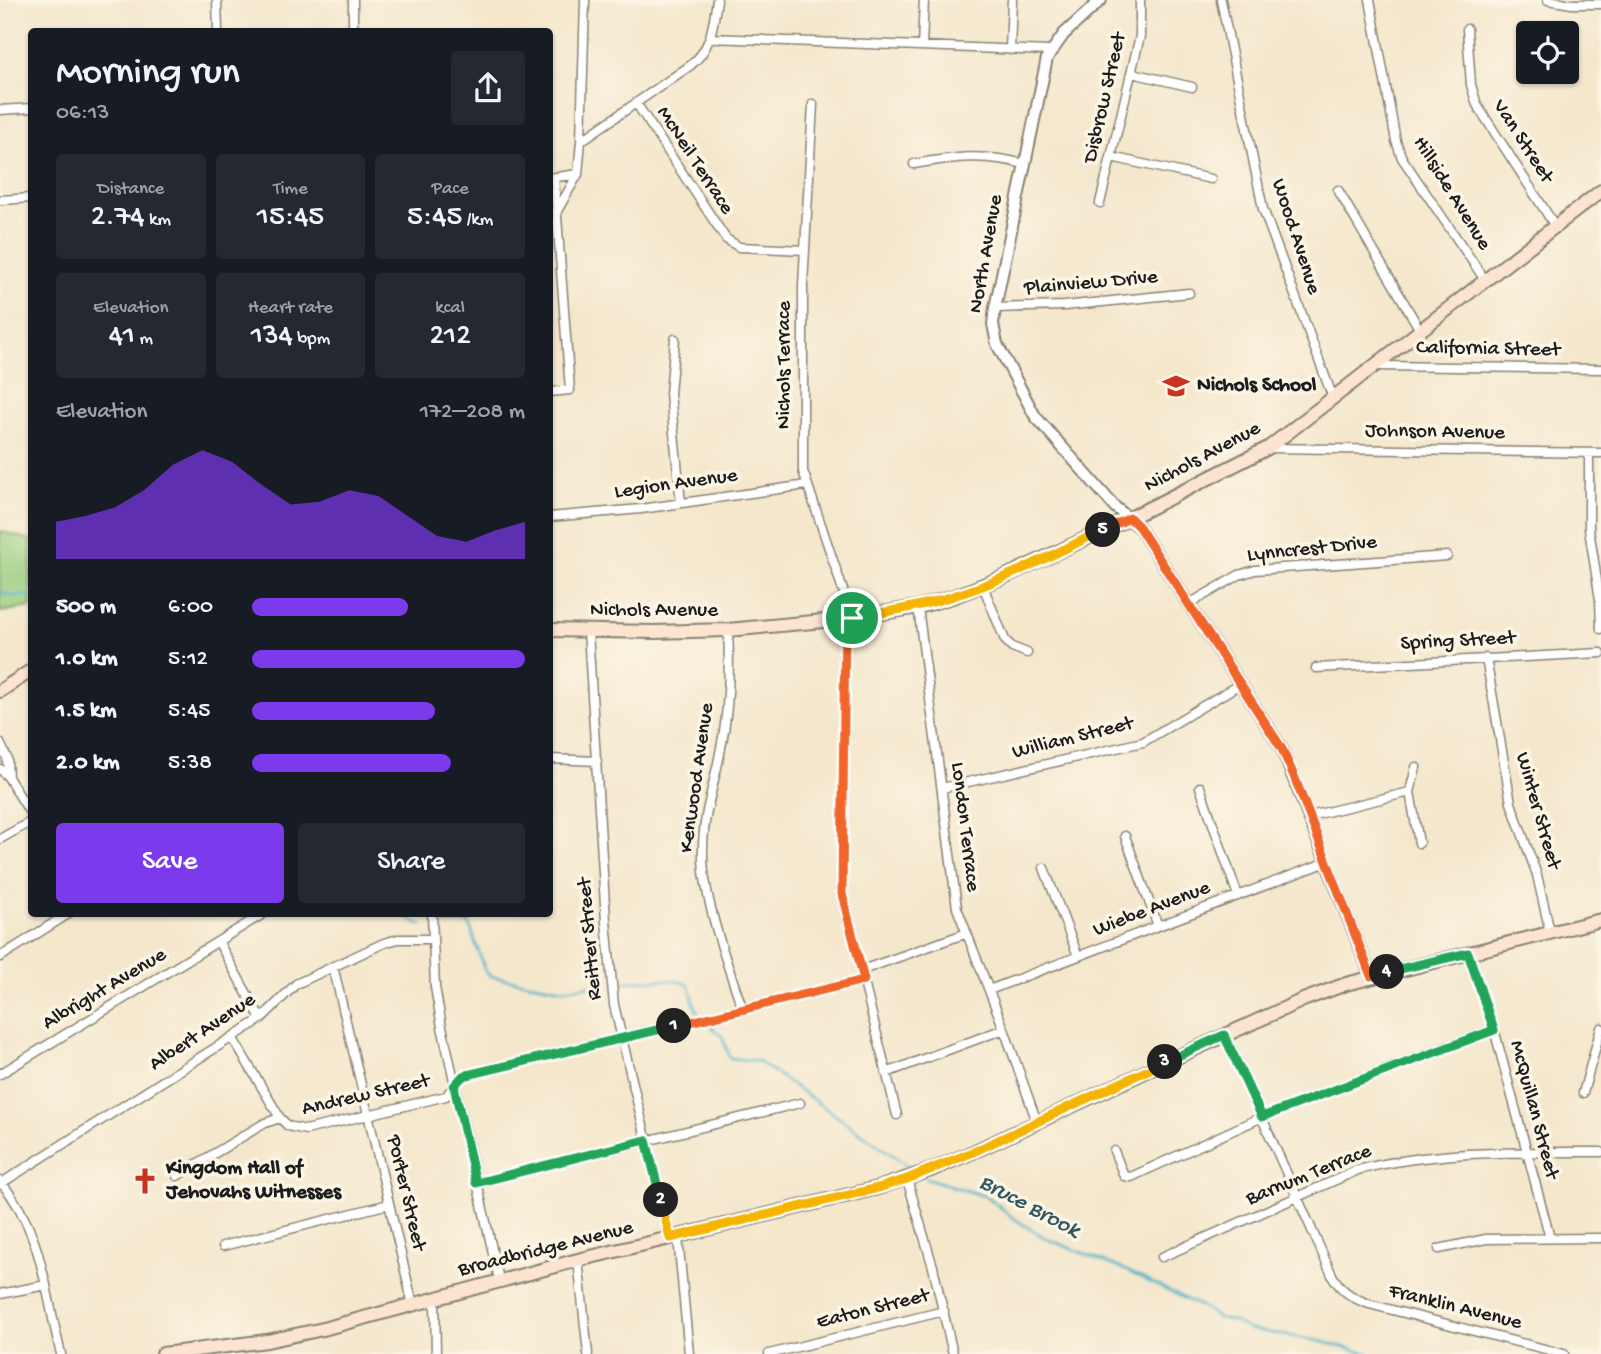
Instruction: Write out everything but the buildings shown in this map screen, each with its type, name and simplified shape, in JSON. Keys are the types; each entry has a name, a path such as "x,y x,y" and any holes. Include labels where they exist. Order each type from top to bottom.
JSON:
{"main road":[{"name":"Nichols Avenue","path":"553,630 728,630 848,618 918,607 983,586 1130,518 1268,448 1601,191"},
{"path":"0,691 28,673"},
{"name":"Broadbridge Avenue","path":"163,1354 291,1336 499,1280 878,1188 931,1170 1303,1000 1371,976 1601,920"}],"street":[{"path":"217,0 218,28"},
{"path":"352,28 354,0"},
{"path":"556,211 578,174 585,0"},
{"path":"581,141 696,61 704,52 710,38 717,0"},
{"path":"922,46 924,0"},
{"path":"1010,50 1012,0"},
{"path":"710,38 1049,51 1101,0"},
{"name":"Disbrow Street","path":"1100,203 1132,73 1141,24 1140,0"},
{"name":"Wood Avenue","path":"1221,0 1263,209 1333,398"},
{"name":"Hillside Avenue","path":"1370,0 1396,141 1402,158 1485,280"},
{"path":"1548,0 1573,4 1601,4"},
{"name":"Van Street","path":"1467,29 1471,85 1477,105 1555,226"},
{"name":"North Avenue","path":"1049,51 995,308 993,324 997,344 1035,416 1114,505 1139,527 1282,749 1371,976"},
{"path":"1132,73 1192,87"},
{"name":"McNeil Terrace","path":"636,103 726,239 739,247 804,250"},
{"name":"Nichols Terrace","path":"813,104 804,250 802,462 848,618 842,894 897,1115"},
{"path":"0,110 28,108"},
{"path":"914,164 974,155 997,157 1024,164"},
{"path":"1111,157 1211,179"},
{"path":"553,178 578,174"},
{"path":"553,186 570,390 553,392"},
{"path":"1338,190 1420,330"},
{"path":"0,200 28,198"},
{"name":"Plainview Drive","path":"995,308 1064,306 1189,293"},
{"path":"675,339 670,393 681,503"},
{"name":"California Street","path":"1374,366 1601,369"},
{"name":"Johnson Avenue","path":"1268,448 1601,453"},
{"path":"1590,453 1590,529 1600,600 1601,629"},
{"name":"Legion Avenue","path":"553,517 641,509 807,485"},
{"name":"Lynncrest Drive","path":"1189,604 1239,575 1255,570 1447,556"},
{"path":"983,586 1005,640 1012,648 1027,653"},
{"name":"London Terrace","path":"918,607 957,908 1037,1122"},
{"name":"Kenwood Avenue","path":"728,630 727,709 708,800 703,863 713,911 743,1010"},
{"name":"Reitter Street","path":"588,631 610,975 646,1140 674,1237 690,1354"},
{"name":"Spring Street","path":"1317,667 1601,653"},
{"name":"Winter Street","path":"1486,658 1511,803 1537,875 1550,932"},
{"name":"William Street","path":"942,788 1143,742 1240,684"},
{"path":"0,743 7,758 8,777"},
{"path":"553,759 597,761"},
{"path":"1416,767 1410,792 1419,844"},
{"path":"0,769 8,777 28,812"},
{"path":"1200,787 1238,895"},
{"path":"1310,816 1410,792"},
{"path":"0,839 28,822"},
{"path":"1125,836 1158,926"},
{"name":"Wiebe Avenue","path":"989,989 1327,862"},
{"path":"1044,868 1077,956"},
{"path":"0,957 63,917"},
{"name":"Albright Avenue","path":"0,1074 259,917"},
{"path":"432,917 435,987 454,1086 499,1280"},
{"path":"862,970 967,933"},
{"name":"Albert Avenue","path":"1,1182 261,1020 289,989 333,966 398,939 433,939"},
{"path":"219,943 261,1020"},
{"name":"McQuillan Street","path":"1468,953 1494,1030 1550,1238"},
{"name":"Porter Street","path":"333,966 370,1113 413,1305"},
{"name":"Andrew Street","path":"279,1118 288,1126 306,1130 446,1096 463,1076 864,980"},
{"path":"1583,1093 1601,1028"},
{"path":"886,1073 1004,1029"},
{"path":"1114,1150 1124,1177 1131,1177 1262,1117 1494,1030"},
{"path":"1224,1035 1297,1198"},
{"path":"177,1176 265,1123 279,1118 232,1037"},
{"path":"476,1183 800,1103"},
{"name":"Barnum Terrace","path":"1162,1257 1358,1170 1382,1164 1525,1152 1601,1152"},
{"path":"910,1177 953,1354"},
{"path":"1,1182 19,1205 30,1226 38,1250 61,1354"},
{"name":"Franklin Avenue","path":"1297,1198 1332,1275 1340,1287 1354,1298 1564,1354"},
{"path":"223,1246 390,1204"},
{"path":"1439,1249 1486,1239 1601,1238"},
{"path":"579,1260 588,1354"},
{"path":"0,1294 46,1285"},
{"path":"435,1299 436,1354"},
{"name":"Eaton Street","path":"769,1354 944,1311"}],"green space":[{"path":"0,531 28,539 28,607 0,612"}],"waterway":[{"name":"Bruce Brook","path":"0,591 11,596 28,596"},
{"name":"Bruce Brook","path":"409,917 422,925"},
{"name":"Bruce Brook","path":"443,923 469,923 485,971 490,976 563,989 602,984"},
{"name":"Bruce Brook","path":"619,983 656,980 684,983 691,989 698,1012"},
{"name":"Bruce Brook","path":"711,1026 722,1036 730,1058 758,1061 915,1171"},
{"name":"Bruce Brook","path":"926,1178 988,1197 1012,1217 1045,1238 1125,1270 1202,1307 1218,1318 1233,1321 1248,1329 1319,1341 1370,1354"}],"place":[{"name":"Nichols School","path":"1176,386"},
{"name":"Kingdom Hall of Jehovahs Witnesses","path":"145,1181"}],"route":[{"path":"1130,518 1139,527 1282,749 1371,976 1468,953 1494,1030 1262,1117 1224,1035 931,1170 878,1188 670,1238 646,1140 476,1183 454,1086 463,1076 864,980 842,894 845,619 852,618 918,607 955,596 1004,578 1130,518"}]}
